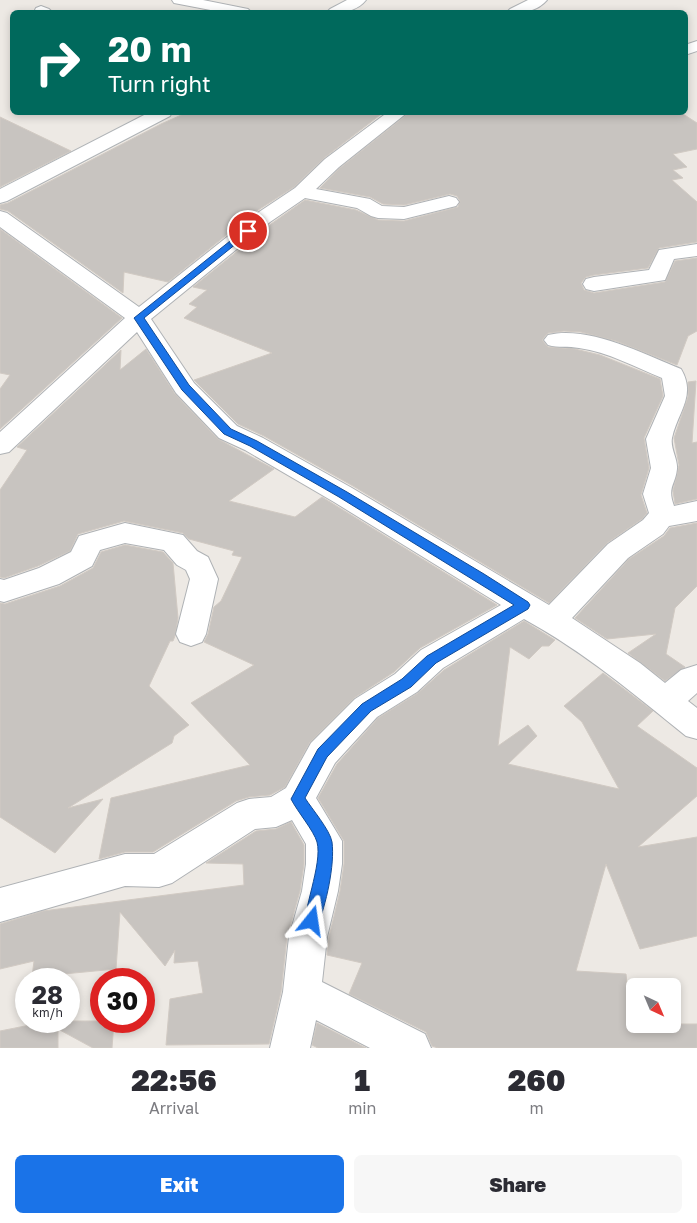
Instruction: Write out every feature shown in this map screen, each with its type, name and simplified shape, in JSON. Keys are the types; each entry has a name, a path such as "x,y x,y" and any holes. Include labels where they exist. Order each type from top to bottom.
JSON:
{"street":[{"path":"179,0 233,10"},
{"path":"519,10 540,0"},
{"path":"341,10 366,2"},
{"path":"0,185 135,115"},
{"path":"0,197 158,115"},
{"path":"0,446 9,426 263,218 302,192 332,163 396,115"},
{"path":"302,192 363,203 378,212 404,213 449,202"},
{"path":"0,217 139,318 185,388 228,432 254,444 343,495 538,613 629,672 697,726"},
{"path":"594,284 657,275 666,254 697,250"},
{"path":"0,905 125,870 159,871 249,814 276,812 298,799 323,753 366,708 406,683 432,659 538,613 585,588 612,557 653,527 663,514 656,494 664,468 659,439 677,396 673,374 610,349 580,342 556,340"},
{"path":"661,518 697,511"},
{"path":"0,590 4,591 49,576 82,559 90,543 125,533 174,542 187,558 198,564 204,579 191,634"},
{"path":"666,701 692,679 697,678"},
{"path":"290,1048 302,992 308,936 323,873 324,841 298,799"},
{"path":"302,992 411,1048"}],"building":[{"path":"181,115 380,115 324,158 294,187 255,212 168,282 124,272 123,293 8,211 0,209 0,205 8,203"},
{"path":"406,115 685,115 697,123 697,149 673,154 687,167 673,170 683,178 672,180 697,202 697,242 659,248 648,268 594,275 586,277 581,283 584,290 594,293 665,282 675,261 697,258 697,331 688,336 677,365 616,341 581,332 564,331 548,333 542,340 548,347 575,349 600,355 660,379 663,396 644,438 649,468 641,495 647,513 642,519 607,543 549,603 353,486 264,436 238,424 194,380 272,353 184,318 197,307 189,304 207,290 193,287 271,224 305,200 356,210 378,220 404,221 458,207 460,201 457,196 450,194 404,205 383,204 370,197 320,188 340,168"},
{"path":"0,117 71,151 0,187"},
{"path":"0,229 122,318 0,429 0,389 10,375 0,373"},
{"path":"146,349 175,394 218,439 274,469 229,501 295,517 322,497 497,605 420,648 394,672 354,698 310,742 285,787 270,795 249,797 236,801 153,852 125,852 99,859 111,798 250,765 191,703 254,665 204,642 208,634 214,607 221,601 242,557 232,555 234,551 189,539 183,533 124,521 78,534 70,551 38,566 4,578 0,577 0,490 27,450 17,447 121,350 120,370"},
{"path":"696,381 692,443 697,442 697,499 675,504 673,491 679,465 674,438 688,397 688,382"},
{"path":"697,523 697,586 675,608 666,654 685,667 665,681 628,653 656,634 607,639 575,618 629,559 664,536 670,528"},
{"path":"125,545 163,552 173,563 178,618 175,636 173,641 170,641 149,686 189,725 174,736 172,743 68,808 103,799 55,853 0,817 0,603 5,604 60,586 93,568 101,552"},
{"path":"524,621 555,640 549,646 542,646 529,659 510,647 498,746 528,725 537,736 508,764 619,789 582,722 564,706 603,673 653,711 637,726 697,768 697,796 638,847 697,837 697,936 640,949 606,864 576,971 626,974 626,1033 681,1033 681,1024 697,1024 697,1048 438,1048 432,1046 426,1032 349,994 362,963 327,955 329,937 340,891 344,864 344,841 318,798 337,764 378,718 418,693 444,670"},
{"path":"291,822 304,845 304,864 300,891 287,937 281,992 269,1044 166,1045 170,999 203,993 198,961 174,963 175,950 165,966 120,912 116,968 90,968 90,971 80,972 80,968 33,968 34,961 0,969 0,924 43,911 244,885 243,864 206,863 256,831 276,829"},
{"path":"80,1021 90,1021 90,1033 113,1033 112,1048 93,1048 65,1033 80,1033"},
{"path":"317,1023 366,1048 318,1048 312,1045"},
{"path":"15,1028 15,1033 58,1033 58,1048 0,1048 0,1031"}],"route":[{"path":"248,231 139,318 185,388 228,432 254,444 343,495 524,605 432,659 406,683 366,708 340,732 323,753 298,799 324,841 324,864 320,891 312,921"}]}
